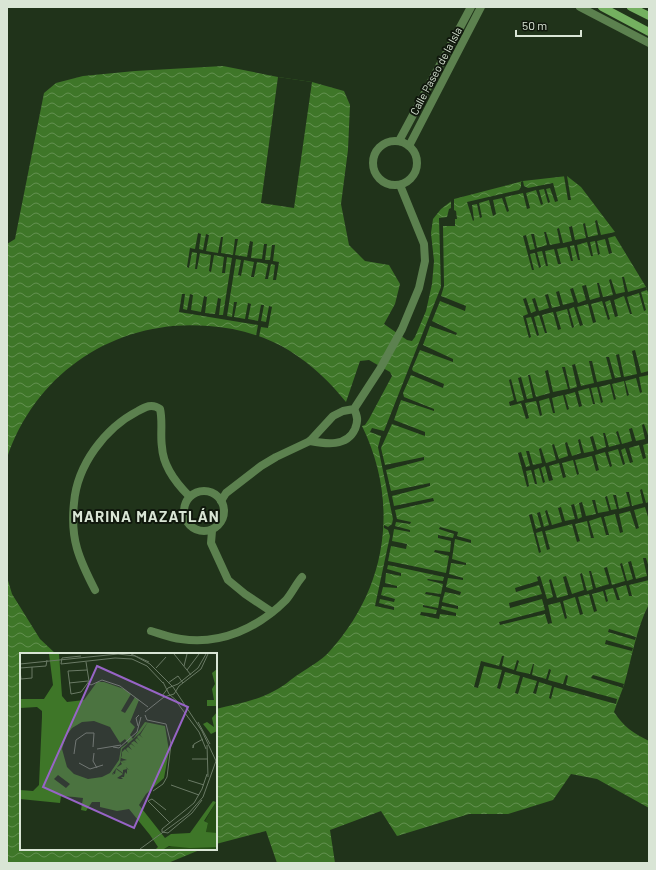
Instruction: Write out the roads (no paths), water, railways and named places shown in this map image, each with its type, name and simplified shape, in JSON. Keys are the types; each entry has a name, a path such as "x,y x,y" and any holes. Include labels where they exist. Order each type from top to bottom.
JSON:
{"main road":[{"path":"602,7 649,32"},
{"path":"631,7 649,16"}],"street":[{"name":"Calle Paseo de la Isla","path":"399,141 471,7"},
{"name":"Calle Paseo de la Isla","path":"409,146 482,7"},
{"path":"580,7 649,43"},
{"path":"392,141 399,141 409,146 416,156 417,168 411,179 400,185 382,182 373,168 373,160 379,148 385,143 392,141"},
{"path":"221,501 226,493 261,466 310,441 333,416 343,411 354,409 380,369 402,329 419,288 425,261 424,244 400,185"},
{"path":"95,590 82,565 77,549 74,533 74,501 79,480 88,459 100,442 114,427 127,417 151,405 160,409 164,461 180,488 189,496"},
{"path":"310,441 334,444 347,439 353,432 358,422 357,414 354,409"},
{"path":"208,491 218,496 221,501 224,507 224,513 219,525 212,530 196,530 187,524 184,519 183,508 189,496 197,492 208,491"},
{"path":"212,530 211,543 228,580 245,594 272,612"},
{"path":"152,631 180,639 196,640 232,636 252,627 272,612 287,599 302,577"}],"water":[{"path":"223,66 312,82 344,91 350,105 348,150 341,204 349,245 365,261 389,265 400,284 395,304 384,324 407,340 412,341 415,337 426,311 432,284 434,261 431,233 433,219 441,209 454,199 523,181 567,176 581,187 615,232 615,236 646,287 649,295 649,604 641,623 624,685 614,712 621,722 629,729 649,741 649,808 597,779 571,774 553,800 508,814 469,814 397,836 381,811 330,830 335,863 277,863 266,831 217,844 217,709 246,702 281,687 315,664 329,652 349,627 364,601 375,573 382,545 384,515 381,485 374,456 362,426 365,425 369,419 392,376 390,372 369,360 360,361 346,402 327,381 306,362 281,346 261,337 241,331 209,326 175,326 143,331 113,341 85,356 60,376 38,400 20,427 7,458 7,244 15,239 44,93 56,83 83,76 135,71"},
{"path":"7,577 12,594 40,639 55,653 20,653 20,850 200,850 168,863 7,863"}],"district":[{"name":"MARINA MAZATLÁN","path":"146,517"}]}
